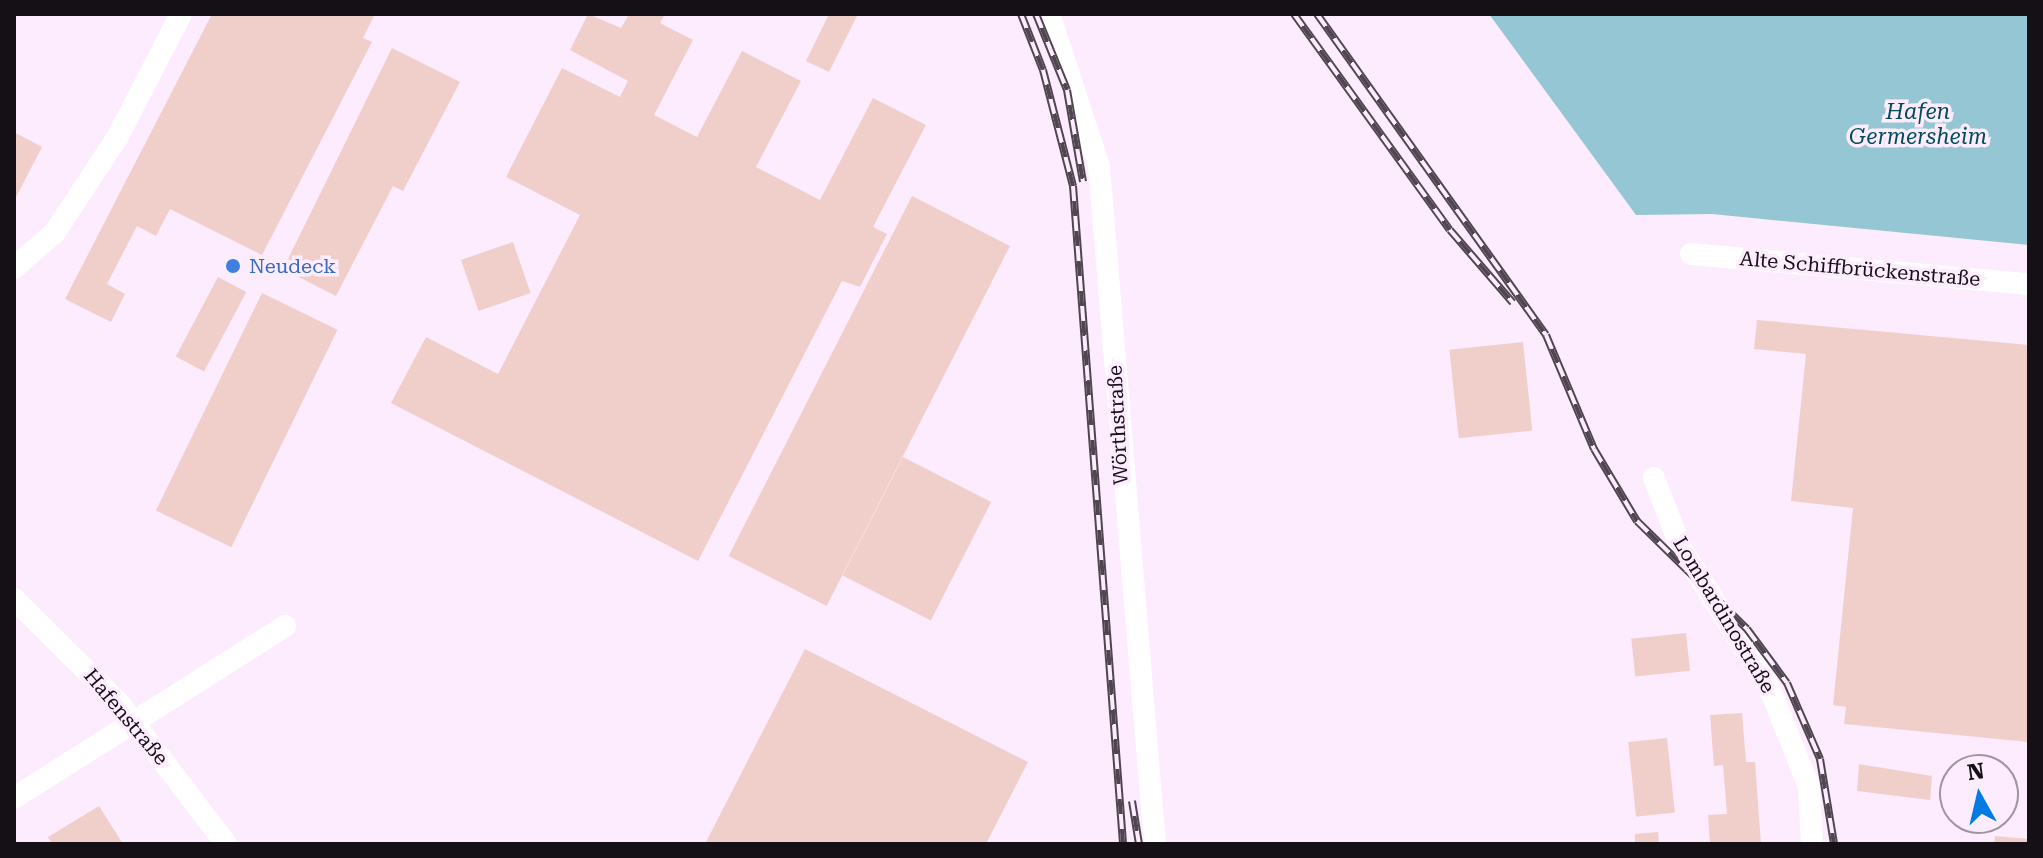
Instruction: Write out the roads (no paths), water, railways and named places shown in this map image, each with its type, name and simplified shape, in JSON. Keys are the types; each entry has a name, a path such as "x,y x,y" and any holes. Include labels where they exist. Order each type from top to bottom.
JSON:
{"street":[{"path":"14,268 63,221 117,138 181,14"},
{"name":"Wörthstraße","path":"1049,14 1089,124 1101,180 1119,468 1155,844"},
{"name":"Alte Schiffbrückenstraße","path":"1691,254 2029,284"},
{"name":"Lombardinostraße","path":"1654,478 1681,548 1770,689 1809,787 1812,844"},
{"name":"Hafenstraße","path":"14,599 135,722 226,844"},
{"path":"14,798 285,626"}],"water":[{"name":"Hafen Germersheim","path":"1489,14 2029,14 2029,245 1712,214 1636,215"}],"railway":[{"path":"1021,14 1043,70 1073,186 1123,844"},
{"path":"1036,14 1067,90 1083,182"},
{"path":"1294,14 1450,230 1513,303"},
{"path":"1317,14 1546,335 1594,449 1637,521 1747,629 1787,683 1820,759 1834,844"},
{"path":"1132,801 1139,844"}],"place":[{"name":"Neudeck","path":"233,266"}]}
